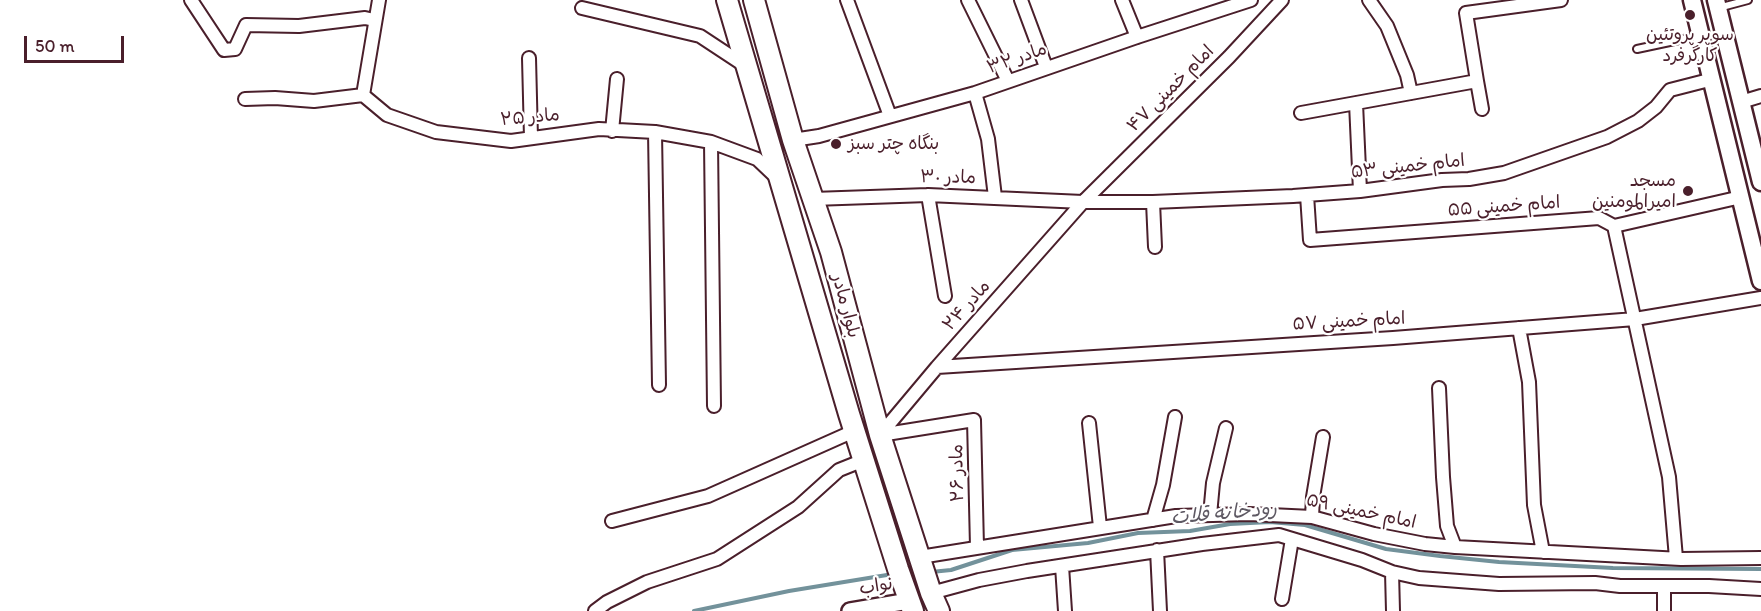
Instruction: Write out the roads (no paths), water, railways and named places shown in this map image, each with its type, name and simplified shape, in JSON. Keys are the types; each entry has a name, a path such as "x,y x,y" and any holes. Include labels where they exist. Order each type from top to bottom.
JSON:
{"main road":[{"name":"بلوار مادر","path":"727,0 855,431 909,601"},
{"name":"بلوار مادر","path":"754,0 793,140 831,252 880,435 939,611"},
{"path":"1692,0 1761,281"},
{"path":"1717,4 1741,102 1757,152 1761,180"},
{"path":"804,260 831,252"}],"street":[{"path":"191,0 224,50 235,49 246,25 299,26 365,18 374,20"},
{"path":"245,99 275,98 314,101 363,95 379,0"},
{"path":"596,0 598,13"},
{"path":"847,0 890,117"},
{"path":"968,0 1008,81"},
{"path":"1021,0 1046,68"},
{"path":"1122,0 1137,37"},
{"name":"امام خمینی ۴۷","path":"1083,202 1229,57 1282,0"},
{"path":"1370,0 1387,26 1407,75 1411,93"},
{"path":"1482,109 1466,13 1561,0"},
{"name":"مادر ۳۲","path":"793,140 819,136 975,93 1244,1"},
{"path":"582,8 700,36 748,67"},
{"path":"529,58 531,138"},
{"path":"612,131 617,79"},
{"name":"امام خمینی ۵۳","path":"1083,202 1153,202 1307,195 1469,179 1504,173 1607,137 1638,121 1656,107 1670,90 1713,79"},
{"path":"1301,112 1478,81"},
{"path":"975,93 988,139 995,197"},
{"name":"مادر ۲۵","path":"363,95 387,116 436,132 511,141 577,131 655,132 711,142 757,159 780,180"},
{"path":"1741,102 1761,96"},
{"path":"1356,103 1360,191"},
{"path":"655,132 659,385"},
{"path":"711,142 714,406"},
{"path":"928,195 945,296"},
{"name":"مادر ۳۰","path":"813,199 928,195 1083,202"},
{"name":"امام خمینی ۵۵","path":"1307,195 1310,240 1599,218 1614,226 1741,197"},
{"name":"مادر ۲۴","path":"880,435 1083,202"},
{"path":"1153,202 1155,248"},
{"path":"1614,226 1669,477 1676,558"},
{"name":"امام خمینی ۵۷","path":"937,367 1520,328 1635,318 1761,298"},
{"path":"1520,328 1529,382 1534,505 1543,552"},
{"path":"1440,388 1446,506 1448,526 1455,547"},
{"path":"1154,520 1163,485 1175,417"},
{"name":"مادر ۲۶","path":"880,435 974,420 977,547"},
{"path":"1089,423 1100,527"},
{"path":"1210,515 1213,483 1226,428"},
{"path":"612,521 708,496 855,431"},
{"path":"1312,517 1323,437"},
{"path":"595,611 607,602 646,582 717,559 798,507 839,470 864,460"},
{"name":"امام خمینی ۵۹","path":"921,561 977,547 1100,527 1176,516 1249,513 1312,517 1374,534 1455,547 1711,560 1761,558"},
{"path":"930,589 1156,550 1279,535 1362,560 1392,572 1419,578 1499,584 1595,583 1620,586 1709,586 1761,589"},
{"path":"1282,599 1293,539"},
{"path":"1156,550 1160,611"},
{"path":"1062,566 1065,611"},
{"path":"1392,572 1393,611"},
{"path":"1664,586 1664,611"},
{"name":"نواب","path":"850,611 878,609 909,601"}],"lane":[{"path":"1717,4 1748,0"},
{"path":"1637,50 1702,36"}],"waterway":[{"name":"رودخانه قلات","path":"931,572 951,570 1012,550 1088,543 1138,533 1190,531 1230,524 1270,522 1305,525 1386,549 1499,562 1613,568 1761,569"},
{"name":"رودخانه قلات","path":"694,611 789,591 893,574"}],"place":[{"name":"سوپر پروتئین کارگرفرد","path":"1690,15"},
{"name":"بنگاه چتر سبز","path":"836,144"},
{"name":"مسجد امیرالمومنین","path":"1688,191"}]}
